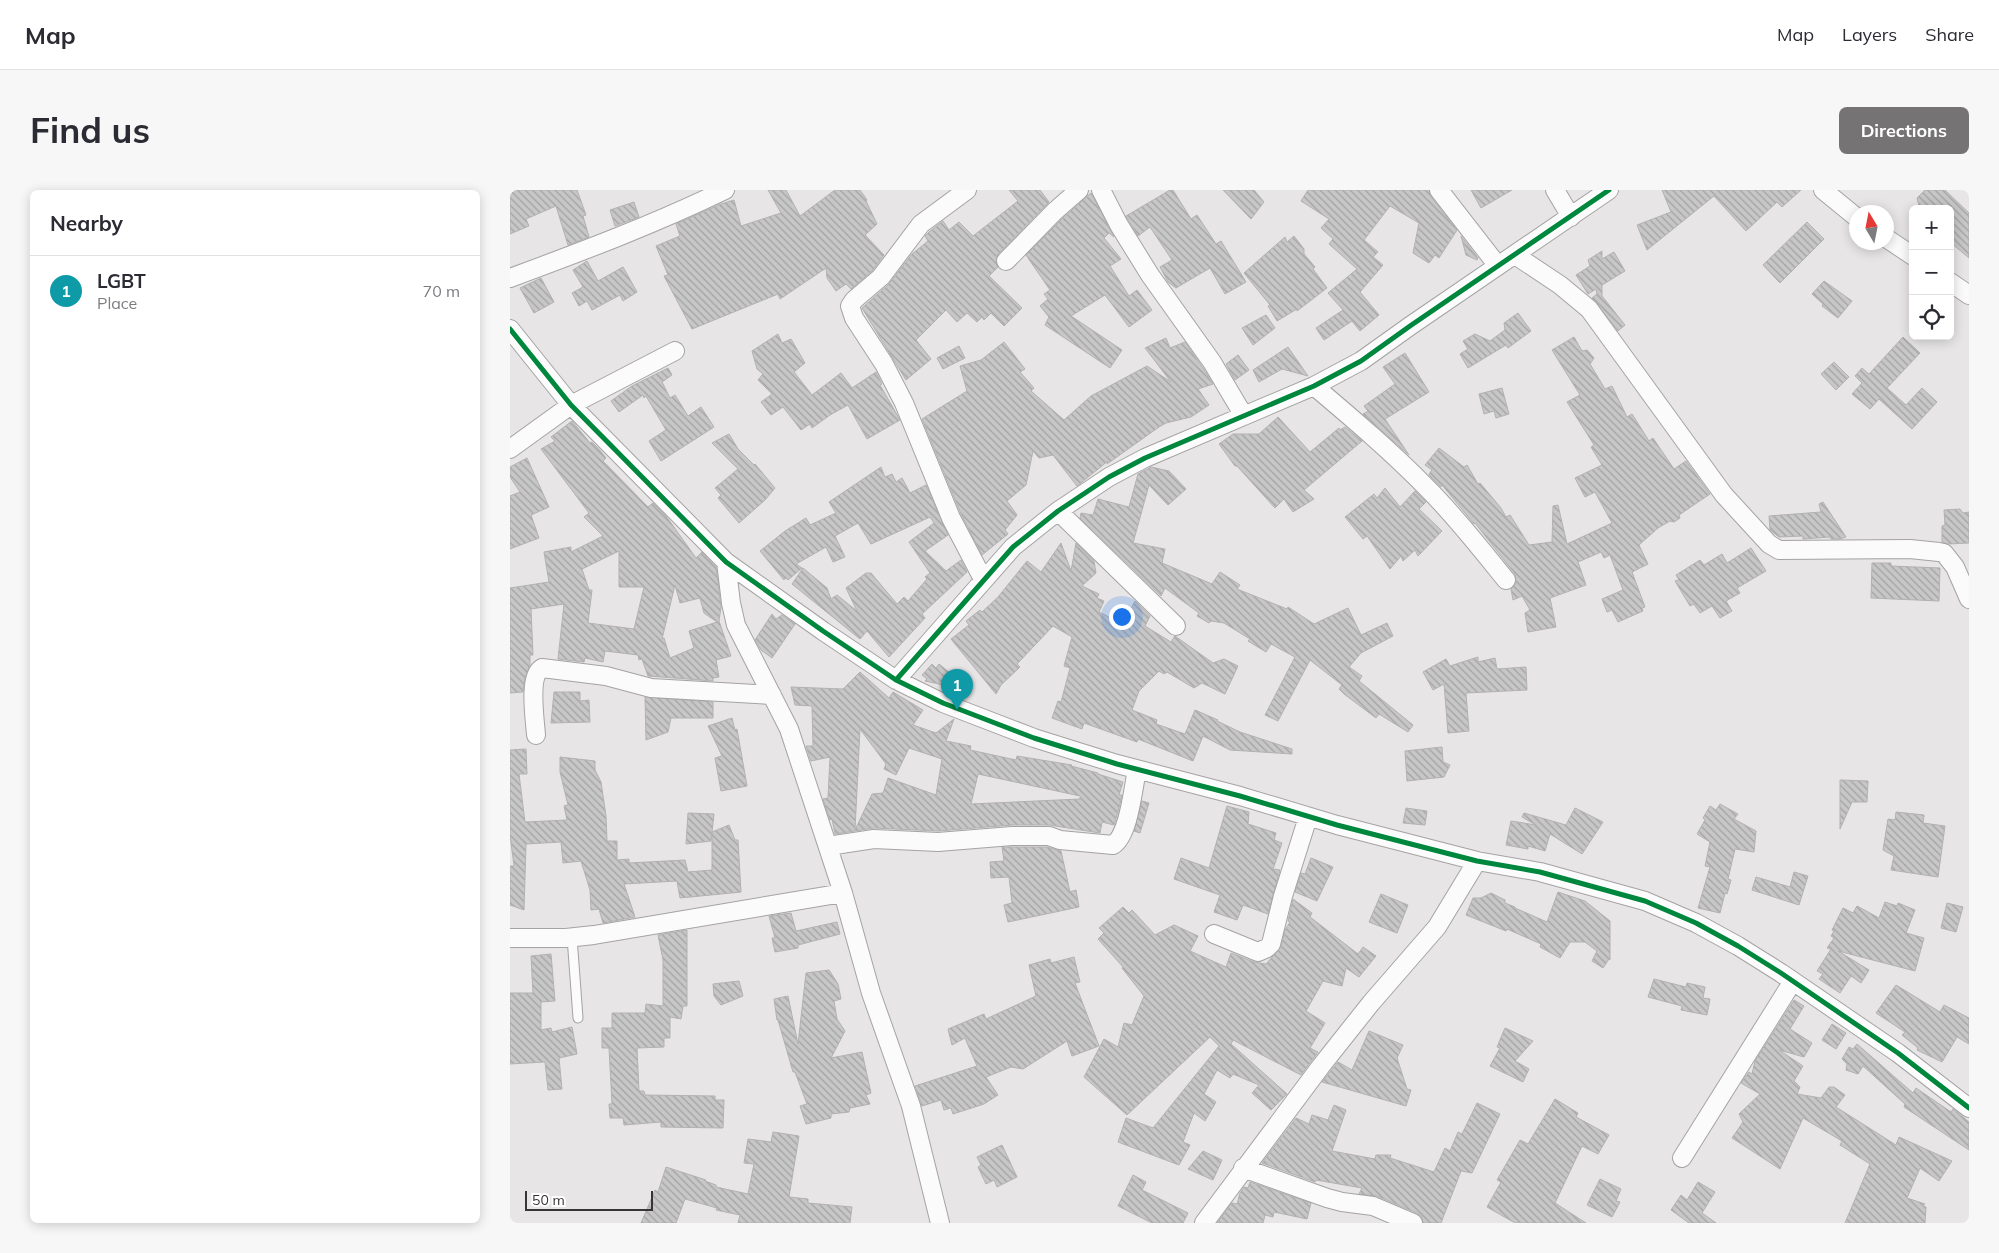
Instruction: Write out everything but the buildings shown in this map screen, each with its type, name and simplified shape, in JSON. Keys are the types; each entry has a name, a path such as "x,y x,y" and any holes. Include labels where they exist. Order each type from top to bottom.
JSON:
{"street":[{"path":"510,278 584,251 670,216 725,190"},
{"path":"967,190 921,224 881,277 854,300 850,306 854,318 880,357 896,387 951,518 983,579"},
{"path":"1006,261 1055,211 1079,190"},
{"path":"1101,190 1119,225 1150,275 1212,362 1244,416"},
{"path":"1439,190 1498,266"},
{"path":"1555,190 1571,217"},
{"path":"896,680 1013,547 1058,511 1109,477 1145,458 1314,386 1361,361 1609,190"},
{"path":"1823,190 1849,211"},
{"path":"1894,243 1909,253"},
{"path":"1515,255 1560,285 1589,309 1724,495 1769,544 1779,550 1910,549 1944,553 1956,567 1969,599"},
{"path":"1954,285 1969,295"},
{"path":"510,329 572,406 726,562 896,680 942,703 1034,738 1137,770 1240,796 1308,817 1477,861 1540,872 1645,901 1696,923 1738,946 1793,981 1898,1053 1969,1108"},
{"path":"510,449 572,406 675,351"},
{"path":"1314,386 1361,426 1429,490 1462,526 1506,580"},
{"path":"1058,511 1176,626"},
{"path":"726,562 730,603 736,625 789,728 843,893 871,993 911,1106 940,1223"},
{"path":"536,735 533,696 535,676 537,671 542,668 606,676 651,688 772,695"},
{"path":"828,846 874,840 938,842 1012,836 1049,836 1060,840 1113,845 1120,837 1126,824 1137,770"},
{"path":"1214,934 1258,952 1271,944 1283,896 1308,817"},
{"path":"1204,1223 1328,1057 1371,1003 1437,928 1477,861"},
{"path":"510,938 572,937 627,930 843,893"},
{"path":"1682,1158 1793,981"},
{"path":"1244,1168 1327,1198 1373,1206 1413,1223"}],"lane":[{"path":"572,937 578,1018"}],"cycle path":[{"path":"896,680 1013,547 1058,511 1109,477 1145,458 1314,386 1361,361 1609,190"},
{"path":"510,329 571,405 726,562 896,680 943,703 1034,738 1117,764 1240,796 1337,825 1477,861 1540,872 1645,901 1696,923 1781,973 1898,1053 1969,1108"}],"place":[{"name":"LGBT","path":"957,710"}]}
